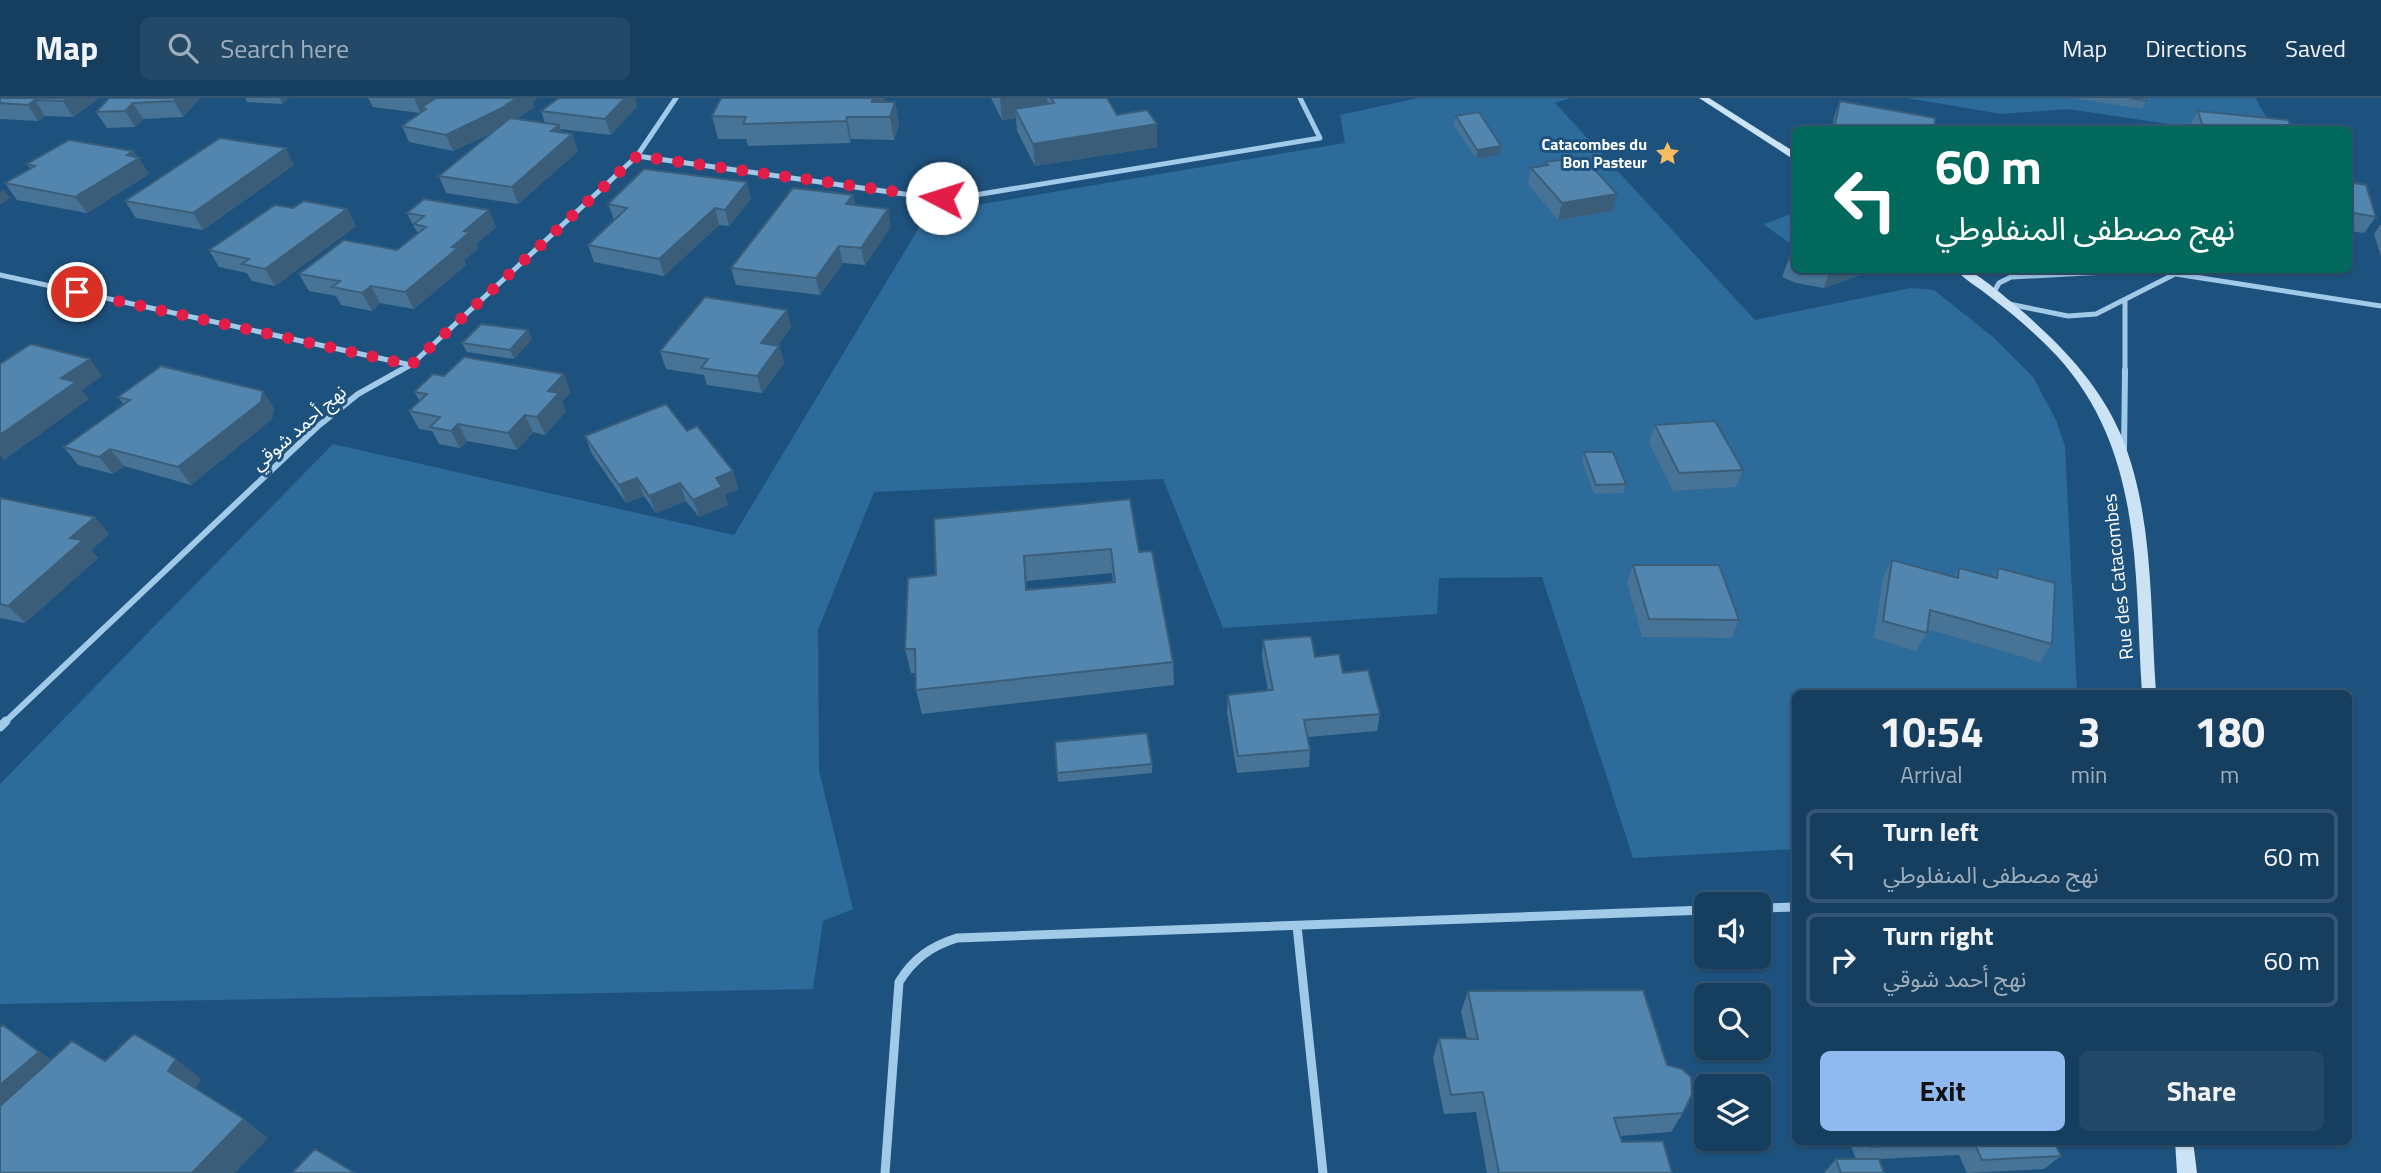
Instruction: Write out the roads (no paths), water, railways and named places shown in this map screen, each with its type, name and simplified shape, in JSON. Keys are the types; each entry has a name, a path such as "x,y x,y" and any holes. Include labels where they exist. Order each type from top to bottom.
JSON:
{"main road":[{"path":"1703,98 1792,155"},
{"name":"Rue des Catacombes","path":"1966,273 2009,304 2056,348 2083,381 2108,420 2124,463 2134,509 2149,690"},
{"path":"2184,1145 2187,1173"}],"street":[{"name":"نهج أحمد شوقي","path":"0,727 317,427 358,394 411,365 637,156 676,98"},
{"path":"637,156 918,196 969,196 1320,138 1300,98"},
{"path":"1994,292 1999,282 2011,277 2087,273"},
{"path":"2170,273 2381,306"},
{"path":"2009,304 2054,315 2099,315 2156,280 2177,274"},
{"path":"0,275 411,365"},
{"path":"2124,463 2125,301"},
{"path":"1771,908 1792,907"},
{"path":"885,1173 899,982 908,966 921,953 957,938 1694,910"},
{"path":"1297,926 1323,1173"}],"place":[{"name":"Catacombes du Bon Pasteur","path":"1667,153"}]}
